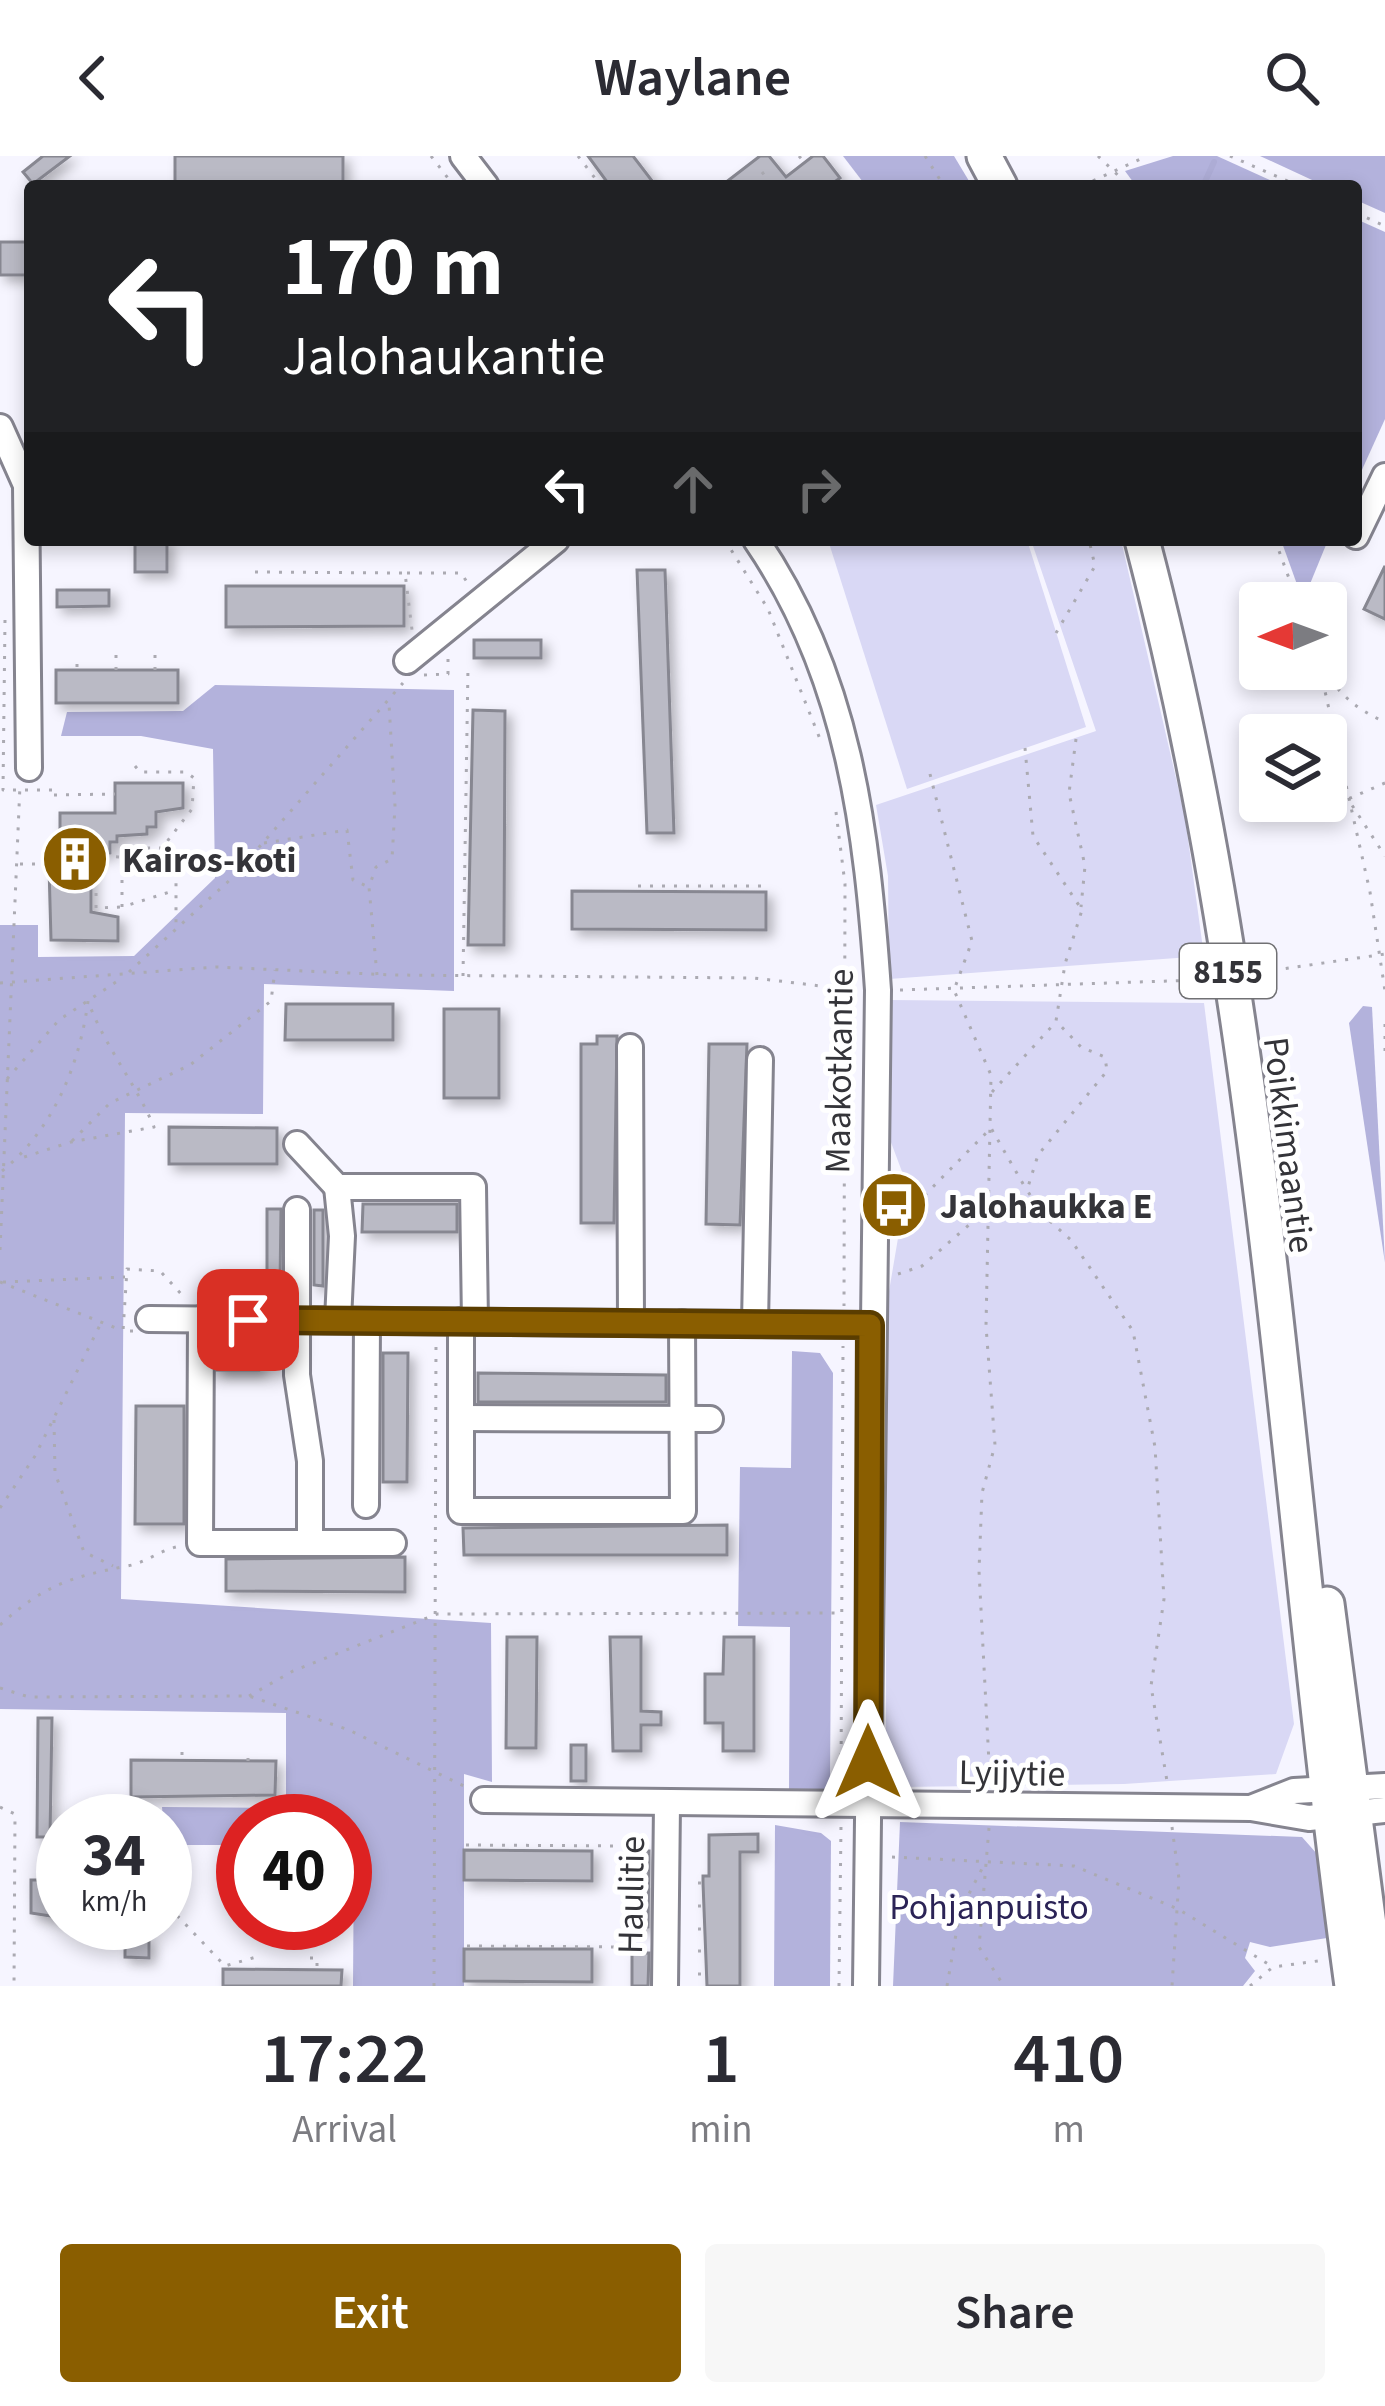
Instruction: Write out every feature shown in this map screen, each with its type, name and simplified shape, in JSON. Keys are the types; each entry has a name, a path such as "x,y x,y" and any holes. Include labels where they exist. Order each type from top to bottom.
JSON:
{"main road":[{"name":"Poikkimaantie","path":"1144,546 1178,679 1206,820 1285,1408 1327,1602 1349,1802 1377,1986"},
{"name":"Poikkimaantie","path":"1345,1972 1349,1802"}],"street":[{"path":"463,156 481,180"},
{"path":"0,427 24,481"},
{"path":"1362,523 1385,476"},
{"path":"27,546 29,768"},
{"path":"407,661 549,546"},
{"name":"Maakotkantie","path":"759,546 816,652 858,783 878,990 867,1806 854,1855 866,1986"},
{"path":"630,1047 631,1323"},
{"path":"755,1324 760,1060"},
{"path":"297,1144 337,1187 342,1236 338,1320"},
{"path":"337,1187 473,1187 461,1510 682,1511 682,1323"},
{"path":"297,1210 296,1320 310,1461 310,1543"},
{"path":"148,1319 870,1325"},
{"path":"201,1319 200,1543 393,1543"},
{"path":"366,1505 367,1321"},
{"path":"461,1418 710,1419"},
{"name":"Lyijytie","path":"478,1797 1169,1810 1250,1808 1294,1791 1349,1802 1385,1786"},
{"name":"Haulitie","path":"665,1986 667,1804"}],"path":[{"path":"431,156 449,180"},
{"path":"578,156 596,180"},
{"path":"799,156 804,163"},
{"path":"1098,156 1124,180"},
{"path":"1094,180 1147,156"},
{"path":"1230,156 1285,180"},
{"path":"584,164 590,160"},
{"path":"762,172 768,180"},
{"path":"729,546 768,609 824,751"},
{"path":"1056,633 1095,566 1090,546"},
{"path":"1277,546 1290,582"},
{"path":"255,572 461,573 471,590"},
{"path":"405,573 413,635"},
{"path":"116,655 116,670"},
{"path":"154,655 155,670"},
{"path":"77,656 77,667"},
{"path":"7,1079 59,1020 125,975 262,843 405,682 407,661"},
{"path":"464,976 468,667"},
{"path":"1326,690 1383,955 1385,991"},
{"path":"1338,690 1362,712 1385,722"},
{"path":"377,975 369,887 376,867 392,859 395,806 389,702"},
{"path":"991,1094 1056,1022 1081,908 1085,866 1069,793 1076,739"},
{"path":"1025,748 1026,803 1034,836 1081,908"},
{"path":"135,766 140,772 186,772 194,778 192,809 162,848"},
{"path":"0,1250 18,864 17,790 29,768"},
{"path":"930,774 972,941 954,990 991,1076 986,1326 995,1444 982,1493 979,1571 991,1808 979,1947 1004,1986"},
{"path":"1348,799 1385,783"},
{"path":"54,794 115,794"},
{"path":"835,799 845,884 846,990 841,1807 854,1855 839,1986"},
{"path":"1348,799 1385,856"},
{"path":"262,843 347,830 353,880 369,887"},
{"path":"122,907 122,848 162,848"},
{"path":"162,848 176,890 176,928"},
{"path":"122,856 96,856 96,908 122,907 176,890"},
{"path":"18,864 60,864"},
{"path":"638,886 765,886"},
{"path":"1262,973 1383,955"},
{"path":"0,983 217,967 377,975 754,978 846,990 1063,988 1198,980"},
{"path":"70,1142 110,1103 190,1065 271,1001 275,970"},
{"path":"18,1159 70,1142 154,1127 137,1087 102,1039 88,1001"},
{"path":"1,1172 18,1159 58,1100 82,1048 88,1001"},
{"path":"1027,1190 1038,1155 1107,1071 1105,1057 1081,1047 1056,1022"},
{"path":"1385,1024 1385,1053"},
{"path":"0,1046 8,1046"},
{"path":"991,1129 1041,1213 1071,1240 1133,1331 1156,1447 1164,1599 1151,1685 1178,1909 1172,1986"},
{"path":"892,1216 916,1204 991,1129"},
{"path":"884,1277 922,1266 989,1207"},
{"path":"0,1282 126,1277"},
{"path":"0,1282 123,1331"},
{"path":"0,1508 54,1418 101,1323"},
{"path":"434,1986 436,1335"},
{"path":"54,1418 55,1473 84,1552 114,1567"},
{"path":"0,1625 53,1585 200,1543"},
{"path":"249,1696 292,1671 437,1613 841,1613"},
{"path":"0,1688 47,1697 249,1696 349,1730 466,1784 478,1797"},
{"path":"182,1752 182,1760"},
{"path":"248,1752 248,1761"},
{"path":"0,1807 15,1814 14,1986"},
{"path":"466,1845 629,1846"},
{"path":"854,1855 1074,1866 1178,1909 1273,1966 1345,1972"},
{"path":"947,1986 960,1911 986,1862"},
{"path":"192,1931 225,1966 253,1958 250,1970"},
{"path":"466,1946 628,1947"},
{"path":"310,1958 316,1958 316,1970"},
{"path":"1250,1986 1273,1966"}],"shaded area":[{"path":"830,546 1029,546 1086,727 907,789"},
{"path":"1033,546 1122,546 1185,817 1204,956 889,979 888,876 876,805 1096,731"},
{"path":"889,1000 1204,1003 1294,1724 1276,1774 1124,1784 901,1787 886,1754 886,1309 907,1185 889,1137"}],"green space":[{"path":"843,156 954,156 968,180 861,180"},
{"path":"1173,156 1217,156 1270,180 1132,180 1125,171"},
{"path":"1260,156 1385,156 1385,213 1362,203 1362,180 1312,180"},
{"path":"1362,222 1385,232 1385,419 1362,470"},
{"path":"1283,546 1326,546 1311,582 1296,582"},
{"path":"215,685 454,690 454,991 264,984 263,1114 125,1113 121,1599 491,1623 492,1782 464,1774 464,1986 353,1986 353,1950 372,1950 372,1794 286,1794 286,1713 0,1709 0,925 38,925 38,957 134,956 215,878 213,749 141,736 61,736 67,712 183,711"},
{"path":"1363,1006 1372,1007 1385,1263 1349,1023"},
{"path":"792,1351 820,1353 833,1373 830,1780 823,1791 789,1792 790,1627 738,1626 740,1467 791,1468"},
{"path":"192,1807 216,1807 216,1845 192,1845"},
{"name":"Pohjanpuisto","path":"900,1822 1302,1837 1325,1863 1327,1938 1270,1947 1250,1942 1245,1958 1255,1971 1243,1986 893,1986"},
{"path":"775,1825 821,1833 831,1841 830,1986 774,1986"}],"building":[{"path":"43,156 70,156 38,180 30,180 23,172"},
{"path":"175,156 343,156 343,180 175,180"},
{"path":"588,156 633,156 651,180 606,180"},
{"path":"760,156 769,156 786,177 813,156 823,156 840,178 837,180 729,180"},
{"path":"0,242 24,242 24,275 0,275"},
{"path":"135,546 167,546 167,572 135,572"},
{"path":"1385,566 1385,619 1364,609"},
{"path":"637,570 665,570 674,833 647,833"},
{"path":"226,586 404,586 404,626 226,627"},
{"path":"57,590 109,590 109,606 57,607"},
{"path":"474,640 541,640 541,658 474,658"},
{"path":"56,670 178,670 178,703 56,703"},
{"path":"473,710 505,711 504,945 468,945"},
{"name":"Kairos-koti","path":"115,783 183,783 183,808 156,812 156,827 147,827 147,834 117,836 117,842 110,842 110,853 91,853 91,912 118,917 118,941 51,940 49,867 60,867 60,813 115,813"},
{"path":"572,891 766,892 766,930 572,929"},
{"path":"286,1004 393,1004 393,1040 285,1040"},
{"path":"444,1009 499,1009 499,1098 444,1098"},
{"path":"597,1036 617,1036 614,1223 581,1223 581,1044 597,1044"},
{"path":"709,1044 747,1044 740,1225 706,1224"},
{"path":"169,1127 277,1128 277,1164 169,1164"},
{"path":"363,1204 457,1204 457,1232 362,1232"},
{"path":"267,1209 281,1209 280,1285 267,1284"},
{"path":"314,1210 323,1210 323,1286 314,1285"},
{"path":"217,1352 259,1352 259,1370 217,1370"},
{"path":"383,1353 408,1353 407,1482 383,1482"},
{"path":"478,1373 666,1375 666,1402 478,1402"},
{"path":"136,1406 184,1406 184,1524 135,1524"},
{"path":"727,1525 727,1555 464,1555 463,1528"},
{"path":"405,1557 405,1592 226,1591 226,1559"},
{"path":"507,1637 537,1637 536,1748 506,1748"},
{"path":"610,1637 641,1637 641,1711 661,1712 661,1725 641,1725 641,1751 613,1751"},
{"path":"724,1637 754,1637 754,1751 723,1751 723,1723 705,1723 705,1674 723,1674"},
{"path":"38,1718 52,1718 51,1794 37,1794"},
{"path":"571,1745 586,1745 586,1781 571,1781"},
{"path":"131,1760 276,1761 275,1794 131,1794"},
{"path":"758,1834 758,1852 740,1852 740,1986 707,1986 703,1876 709,1876 709,1835"},
{"path":"464,1850 592,1851 592,1881 464,1880"},
{"path":"633,1851 649,1851 648,1927 632,1927"},
{"path":"31,1880 36,1880 36,1914 31,1913"},
{"path":"464,1949 592,1949 592,1982 464,1981"},
{"path":"125,1950 149,1950 149,1958 125,1957"},
{"path":"632,1953 649,1953 648,1986 632,1986"},
{"path":"223,1969 342,1970 341,1986 223,1986"}],"waterway":[{"path":"1206,180 1214,162"}],"place":[{"name":"Kairos-koti","path":"75,859"},
{"name":"Jalohaukka E","path":"894,1205"}],"route":[{"path":"248,1320 870,1325 868,1762"}]}
